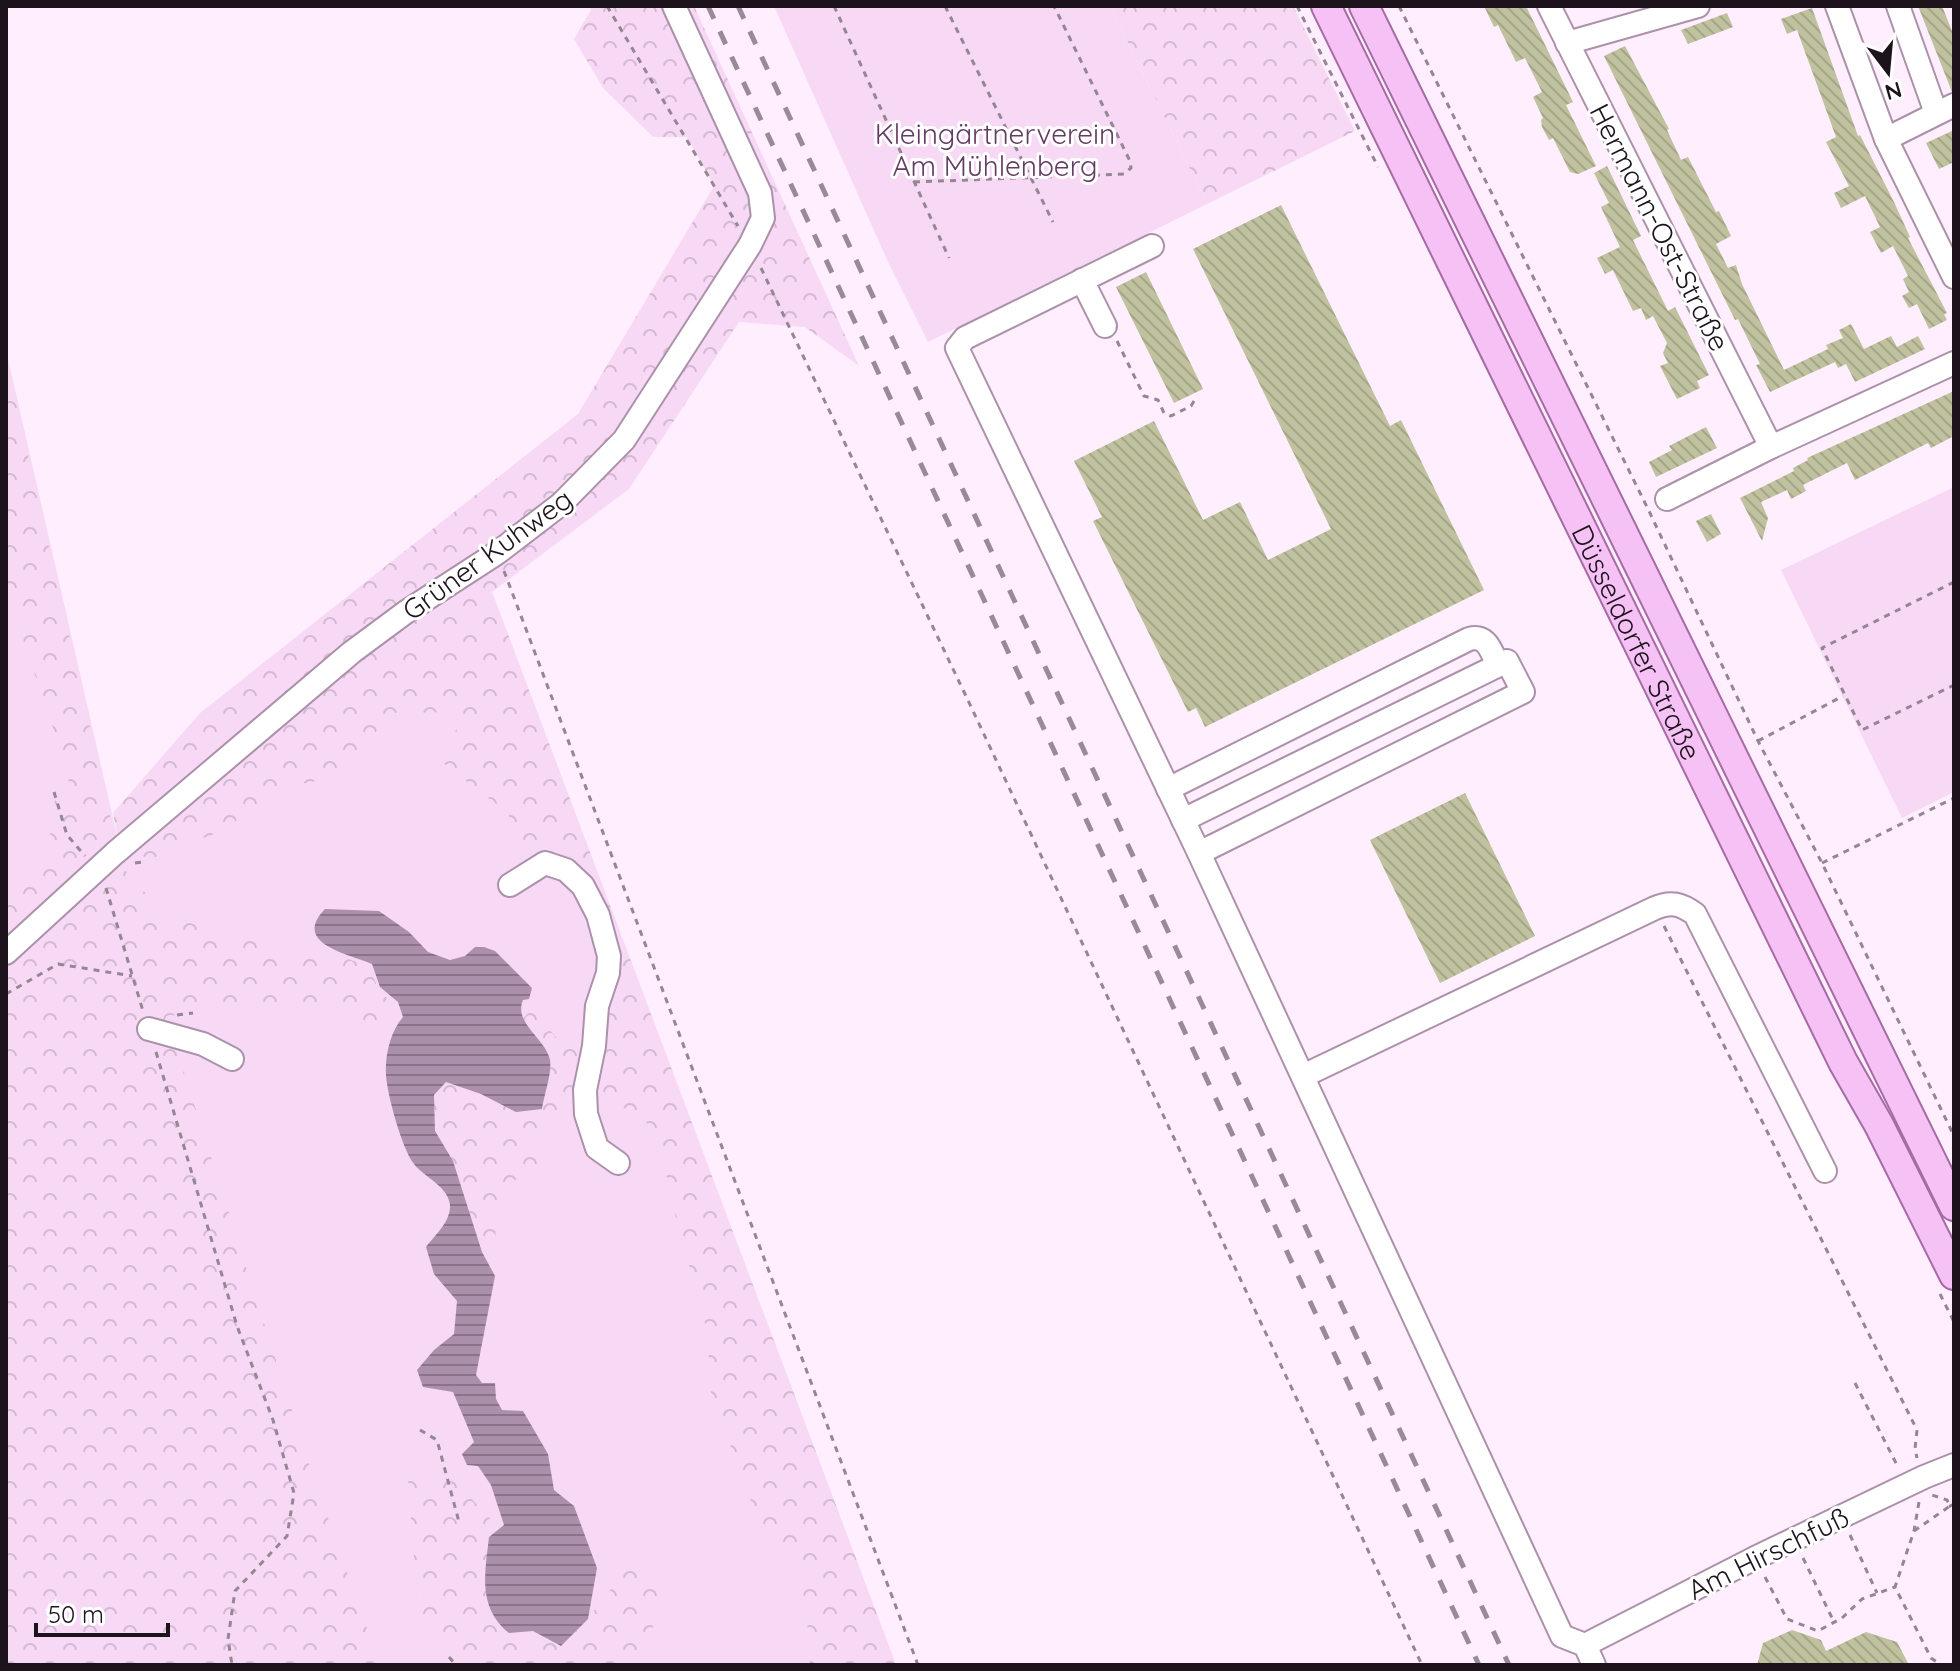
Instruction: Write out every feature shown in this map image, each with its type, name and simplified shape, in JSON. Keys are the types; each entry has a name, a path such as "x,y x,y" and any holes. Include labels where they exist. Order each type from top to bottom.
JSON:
{"main road":[{"name":"Düsseldorfer Straße","path":"1326,6 1843,1062 1879,1125 1954,1275"},
{"name":"Düsseldorfer Straße","path":"1364,6 1954,1206"}],"street":[{"name":"Grüner Kuhweg","path":"6,953 100,868 352,652 406,612 497,553 561,504 624,440 750,245 763,218 760,193 674,6"},
{"name":"Hermann-Ost-Straße","path":"1549,6 1771,447"},
{"path":"1567,43 1698,6"},
{"path":"1837,6 1886,139 1954,277"},
{"path":"1886,139 1945,109 1898,6"},
{"path":"1152,246 965,338 957,348 1199,853 1562,1636 1589,1655"},
{"path":"1082,280 1105,326"},
{"path":"1667,499 1771,447 1954,363"},
{"path":"1168,789 1469,639 1477,637 1485,640 1498,665"},
{"path":"1183,820 1507,661 1523,692 1199,853"},
{"path":"510,885 545,863 555,866 566,870 583,886 598,915 609,956 608,973 597,1006 594,1046 585,1090 586,1114 597,1148 618,1163"},
{"path":"1303,1076 1655,908 1664,904 1682,904 1695,914 1825,1171"},
{"path":"149,1029 203,1044 232,1059"},
{"name":"Am Hirschfuß","path":"1589,1655 1755,1558 1916,1488 1954,1465"}],"path":[{"path":"607,6 750,245 959,680 1422,1665"},
{"path":"834,6 949,258"},
{"path":"945,6 1053,222"},
{"path":"914,182 1124,174 1131,168 1054,6"},
{"path":"1399,6 1954,1136"},
{"path":"1105,326 1111,330 1144,396 1158,400 1164,413 1171,416 1191,406 1194,401"},
{"path":"497,553 918,1665"},
{"path":"1954,582 1822,648 1862,730 1954,685"},
{"path":"1758,741 1845,696"},
{"path":"54,792 67,835 79,852 100,868 237,1326 273,1420 294,1493 287,1536 235,1591 228,1639 232,1665"},
{"path":"1822,863 1954,798"},
{"path":"1655,908 1917,1430 1914,1531 1895,1587 1931,1658 1941,1665"},
{"path":"6,994 58,964 132,976"},
{"path":"1855,1383 1916,1488 1947,1500 1954,1514"},
{"path":"420,1430 437,1440 459,1522"},
{"path":"1914,1531 1952,1505"},
{"path":"1850,1535 1878,1593"},
{"path":"1803,1558 1834,1622"},
{"path":"1765,1577 1787,1619 1818,1631 1862,1599 1895,1587"},
{"path":"449,1657 456,1665"}],"green space":[{"path":"589,6 694,6 859,366 805,327 739,322 629,489 492,592 896,1665 810,1665 806,1602 791,1559 765,1539 710,1390 708,1334 676,1218 656,1129 601,1093 573,1100 537,1141 539,1175 498,1184 495,1243 482,1252 453,1161 435,1131 434,1094 446,1082 481,1094 519,1023 532,1009 560,1042 573,1035 593,1033 601,1048 616,1045 597,971 607,931 589,885 541,859 514,833 508,813 443,763 463,712 385,713 356,774 289,786 219,832 153,858 121,853 113,813 200,713 578,414 714,186 687,137 653,137 603,88 574,39 591,10"},
{"name":"Kleingärtnerverein Am Mühlenberg","path":"774,6 1110,6 1207,204 928,342 888,262"},
{"path":"1110,6 1293,6 1355,131 1207,204"},
{"path":"6,350 121,853 492,592 896,1665 6,1665"},
{"path":"6,358 117,846 6,946 6,903 58,846 42,821 70,778 6,589"},
{"path":"1954,487 1954,792 1902,818 1781,570"},
{"path":"114,858 167,917 255,940 290,968 323,949 369,967 379,991 395,1005 399,1016 384,1030 317,1002 166,1016 308,1461 380,1665 6,1665 6,958"},
{"path":"453,1479 494,1523 489,1537 509,1633 533,1631 561,1646 588,1619 627,1568 650,1566 669,1587 638,1665 524,1665 518,1656 504,1655 504,1665 467,1665 461,1658 420,1635 408,1480"}],"shaded area":[{"path":"325,909 379,911 409,932 428,952 450,960 465,956 475,947 495,951 532,988 529,999 523,1000 521,1008 526,1024 543,1045 550,1060 542,1109 516,1112 481,1094 446,1082 434,1095 435,1131 453,1161 482,1252 495,1276 476,1375 482,1383 495,1383 496,1399 502,1410 523,1411 548,1454 554,1490 574,1506 597,1568 588,1619 561,1646 533,1631 509,1633 499,1623 488,1601 485,1576 489,1537 504,1525 491,1485 478,1466 467,1465 462,1454 474,1442 453,1392 423,1387 417,1370 434,1350 454,1334 457,1301 434,1274 426,1247 445,1222 450,1205 445,1192 409,1157 392,1108 386,1067 392,1037 403,1017 398,1002 380,987 372,964 327,946 319,939 315,931 316,921"}],"building":[{"path":"1484,6 1526,6 1573,102 1566,105 1596,166 1578,174 1570,172 1553,138 1549,140 1542,127 1543,118 1533,97 1542,92 1525,58 1516,62 1498,25 1494,27"},
{"path":"1918,6 1942,6 1954,36 1952,92"},
{"path":"1812,8 1858,136 1894,202 1908,238 1947,313 1944,314 1947,320 1929,329 1917,304 1909,308 1902,296 1909,292 1903,279 1908,276 1893,246 1881,253 1870,232 1880,227 1865,196 1841,208 1834,193 1849,186 1826,142 1836,137 1797,30 1787,34 1781,19"},
{"path":"1727,13 1733,27 1688,44 1681,30"},
{"path":"1625,46 1669,129 1681,160 1688,157 1716,212 1719,211 1731,236 1716,244 1728,268 1736,265 1742,284 1784,370 1828,349 1826,345 1843,338 1839,330 1851,324 1864,349 1891,336 1897,347 1918,336 1925,349 1855,382 1846,364 1838,368 1835,362 1770,392 1738,319 1735,320 1604,56"},
{"path":"1954,130 1954,162 1939,169 1926,143"},
{"path":"1607,166 1641,236 1633,240 1668,311 1675,307 1709,375 1697,381 1700,388 1677,399 1660,366 1668,363 1663,353 1667,343 1653,316 1646,320 1641,308 1633,311 1613,270 1605,274 1597,258 1620,247 1601,207 1609,203 1594,173"},
{"path":"1281,205 1390,426 1401,420 1484,590 1205,727 1196,708 1188,712 1093,521 1102,517 1074,461 1154,421 1203,520 1240,502 1268,560 1331,529 1193,249"},
{"path":"1146,272 1203,389 1174,403 1116,287"},
{"path":"1954,391 1954,436 1931,448 1928,443 1855,480 1847,463 1803,485 1806,491 1791,499 1787,490 1761,502 1768,518 1762,541 1740,498 1794,471 1793,468 1807,458"},
{"path":"1706,427 1717,448 1656,477 1649,462 1672,450 1669,446"},
{"path":"1711,514 1721,534 1707,542 1696,521"},
{"path":"1465,793 1535,936 1440,983 1370,840"},
{"path":"1792,1630 1821,1640 1826,1651 1866,1632 1897,1642 1909,1665 1757,1665 1763,1643"}],"railway":[{"path":"708,6 1479,1665"},
{"path":"738,6 1509,1665"}]}
